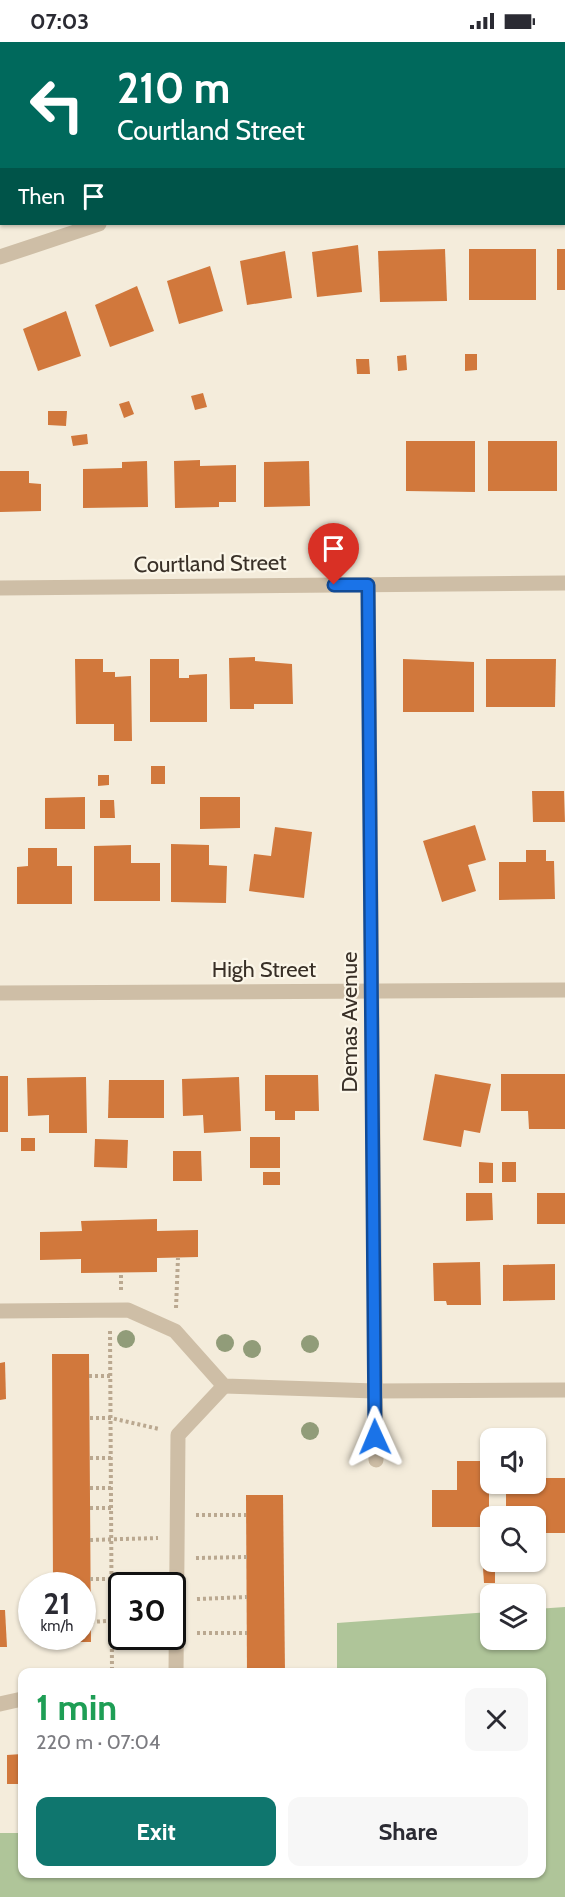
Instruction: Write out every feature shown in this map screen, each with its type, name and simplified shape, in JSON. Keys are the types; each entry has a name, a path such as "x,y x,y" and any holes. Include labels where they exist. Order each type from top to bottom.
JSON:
{"street":[{"path":"0,257 96,225"},
{"name":"Courtland Street","path":"0,588 565,583"},
{"name":"Demas Avenue","path":"368,585 376,1460"},
{"name":"High Street","path":"0,993 565,990"},
{"path":"0,1311 128,1310 175,1331 224,1386 285,1390 565,1390"},
{"path":"176,1668 178,1435 224,1386"},
{"path":"0,1704 18,1700"}],"path":[{"path":"175,1331 178,1258"},
{"path":"121,1272 121,1285"},
{"path":"110,1326 112,1572"},
{"path":"89,1376 111,1376"},
{"path":"90,1418 111,1418 141,1424"},
{"path":"90,1458 111,1458"},
{"path":"90,1488 111,1488"},
{"path":"90,1508 111,1508"},
{"path":"216,1515 246,1515"},
{"path":"90,1540 142,1538"},
{"path":"216,1558 247,1557"},
{"path":"216,1598 247,1598"},
{"path":"216,1633 247,1633"},
{"path":"112,1650 112,1668"}],"green space":[{"path":"565,1607 565,1897 0,1897 0,1833 18,1833 18,1878 546,1878 546,1668 337,1668 337,1623 480,1613 480,1650 546,1650 546,1608"}],"building":[{"path":"358,245 362,292 317,297 312,252"},
{"path":"445,249 447,301 380,302 378,251"},
{"path":"469,249 536,249 536,300 469,300"},
{"path":"557,249 565,249 565,290 557,290"},
{"path":"285,251 292,298 247,305 240,261"},
{"path":"210,266 223,311 179,324 167,281"},
{"path":"137,286 154,331 110,347 95,305"},
{"path":"66,311 81,356 38,371 23,329"},
{"path":"465,354 477,354 477,370 465,371"},
{"path":"406,355 407,370 398,371 397,356"},
{"path":"356,359 369,359 370,374 357,374"},
{"path":"203,393 207,407 195,410 191,396"},
{"path":"129,401 134,414 124,418 119,404"},
{"path":"48,411 67,411 66,426 48,425"},
{"path":"87,434 88,444 73,446 71,436"},
{"path":"406,441 475,441 475,492 406,491"},
{"path":"488,441 557,441 557,491 488,491"},
{"path":"200,460 200,466 236,465 236,502 219,502 219,507 175,508 174,461"},
{"path":"147,461 148,507 83,508 83,469 122,468 122,462"},
{"path":"309,461 310,506 264,507 264,462"},
{"path":"0,471 29,471 29,483 41,484 41,511 0,512"},
{"path":"255,657 255,661 292,664 293,704 254,704 254,709 230,709 229,658"},
{"path":"75,659 103,659 103,672 115,672 115,677 131,676 132,741 114,741 114,724 76,724"},
{"path":"150,659 179,659 179,678 207,674 207,722 150,722"},
{"path":"403,659 474,662 474,712 403,712"},
{"path":"486,659 556,659 555,707 486,707"},
{"path":"151,766 165,766 165,784 151,784"},
{"path":"98,775 109,775 109,785 98,786"},
{"path":"532,791 564,791 565,822 533,822"},
{"path":"85,797 85,829 45,829 45,798"},
{"path":"200,797 240,797 240,828 200,829"},
{"path":"100,800 114,800 115,818 100,818"},
{"path":"475,825 486,860 468,865 476,891 442,902 423,841"},
{"path":"275,827 312,832 304,898 249,891 254,854 271,856"},
{"path":"171,844 209,845 209,865 227,866 226,903 171,902"},
{"path":"131,845 131,863 160,863 160,901 94,901 94,846"},
{"path":"28,848 57,848 57,866 72,866 72,904 17,904 17,867 28,866"},
{"path":"526,850 546,850 546,861 554,861 555,899 499,900 499,862 526,862"},
{"path":"435,1074 491,1084 480,1133 464,1130 461,1147 423,1140"},
{"path":"501,1074 565,1074 565,1129 529,1129 528,1111 501,1111"},
{"path":"265,1075 318,1075 319,1111 295,1111 295,1120 275,1120 275,1111 265,1111"},
{"path":"0,1076 8,1076 8,1132 0,1132"},
{"path":"86,1077 87,1133 49,1133 49,1115 28,1116 27,1078"},
{"path":"239,1077 241,1131 204,1133 203,1115 183,1116 182,1079"},
{"path":"109,1080 164,1080 164,1118 108,1118"},
{"path":"250,1137 280,1137 280,1168 250,1168"},
{"path":"21,1138 35,1138 35,1151 21,1151"},
{"path":"95,1139 128,1140 127,1168 94,1167"},
{"path":"173,1151 201,1151 202,1181 173,1181"},
{"path":"479,1162 493,1163 493,1183 479,1183"},
{"path":"502,1162 516,1162 516,1182 502,1182"},
{"path":"263,1172 280,1172 280,1185 263,1185"},
{"path":"466,1193 492,1193 493,1220 466,1221"},
{"path":"537,1193 565,1193 565,1224 537,1224"},
{"path":"157,1219 157,1231 198,1230 198,1257 157,1258 157,1272 81,1273 81,1259 40,1260 40,1232 82,1231 81,1221"},
{"path":"480,1262 481,1305 447,1305 446,1301 434,1301 433,1263"},
{"path":"555,1264 555,1300 503,1301 503,1265"},
{"path":"52,1354 89,1354 91,1572 53,1572"},
{"path":"5,1362 6,1399 0,1400 0,1363"},
{"path":"457,1461 480,1461 480,1494 489,1494 489,1506 480,1506 480,1527 432,1527 432,1490 457,1490"},
{"path":"546,1478 565,1478 565,1533 546,1533 546,1506 506,1506 506,1494 546,1494"},
{"path":"246,1495 283,1495 285,1668 247,1668"},
{"path":"483,1572 495,1572 495,1583 484,1583"},
{"path":"0,1610 5,1610 7,1647 0,1647"},
{"path":"18,1754 18,1784 7,1784 7,1755"}],"route":[{"path":"334,585 368,585 375,1437"}]}
